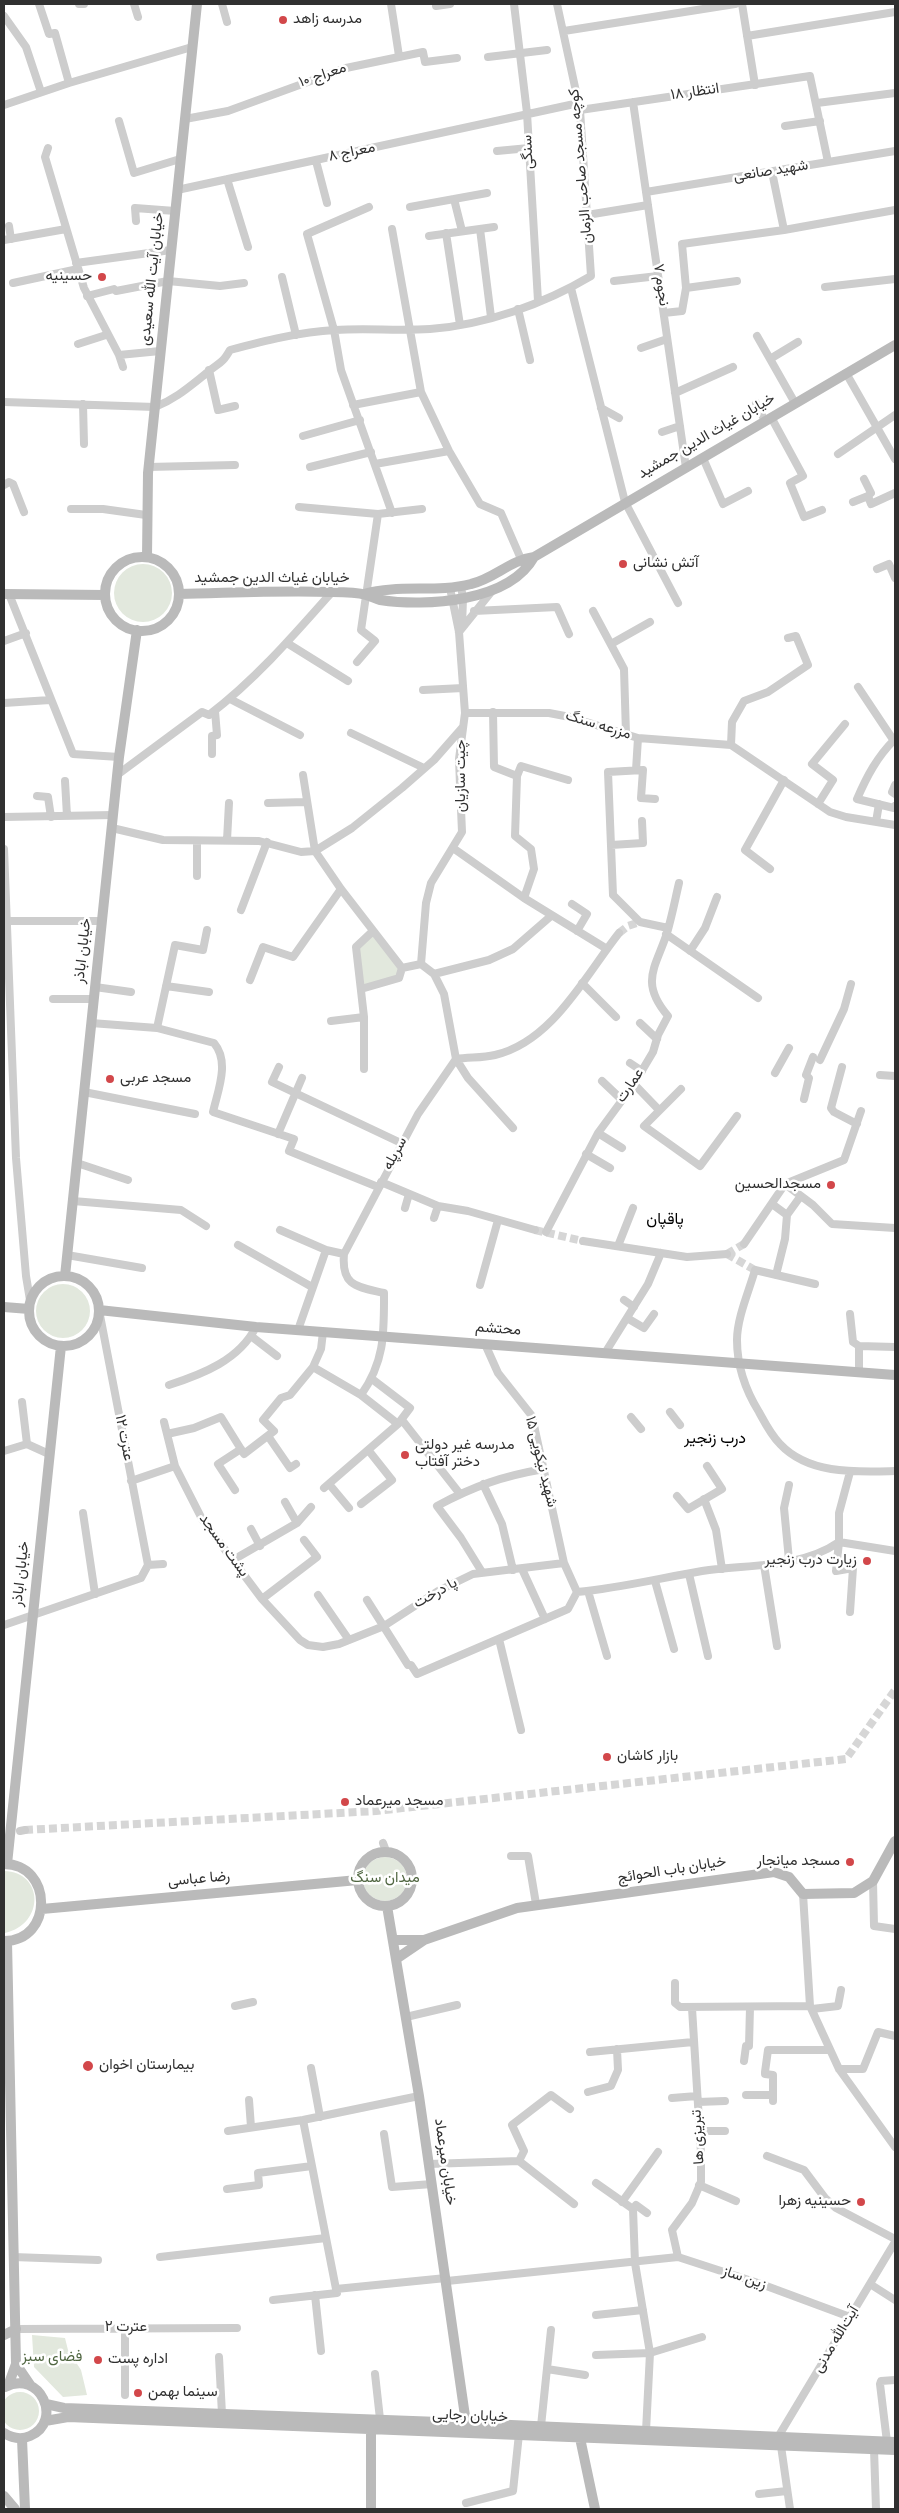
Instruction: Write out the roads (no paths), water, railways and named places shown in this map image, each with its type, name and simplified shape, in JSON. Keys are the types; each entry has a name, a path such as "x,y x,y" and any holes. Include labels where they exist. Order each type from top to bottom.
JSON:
{"main road":[{"name":"خیابان آیت الله سعیدی","path":"147,557 148,467 197,4"},
{"name":"خیابان غیاث الدین جمشید","path":"179,594 332,592 364,594 380,590 450,588 489,577 521,559 534,557 895,345"},
{"path":"136,557 147,557 162,563 173,574 179,594 175,609 166,622 157,627 137,630 127,628 111,615 105,595 110,574 117,566 136,557"},
{"name":"خیابان غیاث الدین جمشید","path":"364,594 379,600 436,602 459,599 493,590 527,569 534,557"},
{"path":"5,593 105,595"},
{"name":"خیابان اباذر","path":"65,1276 119,757 137,630"},
{"path":"65,1276 84,1283 94,1295 99,1310 97,1322 92,1332 83,1340 72,1345 61,1346 41,1338 34,1330 29,1304 40,1285 56,1277 65,1276"},
{"path":"4,1307 29,1304"},
{"name":"محتشم","path":"99,1310 254,1331 298,1330 895,1374"},
{"name":"خیابان اباذر","path":"5,1864 61,1346"},
{"path":"802,1894 854,1893 873,1881 895,1841"},
{"path":"384,1847 395,1853 409,1865 412,1883 404,1899 387,1906 371,1902 365,1897 358,1880 363,1863 384,1847"},
{"path":"5,1864 19,1867 30,1874 38,1884 42,1896 42,1909 38,1921 30,1931 19,1938 5,1941 6,2087 16,2329 16,2364 5,2387"},
{"name":"خیابان باب الحوائج","path":"424,1940 517,1908 536,1904 623,1894 774,1872 789,1877 802,1894"},
{"name":"رضا عباسی","path":"42,1909 358,1880"},
{"name":"خیابان میرعماد","path":"387,1906 419,2096 466,2422"},
{"path":"393,1940 424,1940"},
{"path":"396,1959 424,1940"},
{"path":"4,2335 16,2329"},
{"path":"4,2434 22,2438 37,2432 45,2421 46,2404 16,2364"},
{"path":"5,2387 20,2383 31,2386"},
{"name":"خیابان رجایی","path":"46,2404 64,2408 466,2422 646,2431 895,2450"},
{"name":"خیابان رجایی","path":"45,2421 65,2417 520,2434 580,2438 891,2442"},
{"path":"371,2428 371,2509"},
{"path":"22,2438 24,2509"},
{"path":"580,2438 595,2509"},
{"path":"4,2496 15,2509"}],"street":[{"path":"40,4 49,34 55,33 69,83"},
{"path":"134,4 138,17"},
{"path":"222,4 227,22"},
{"path":"391,4 399,56"},
{"path":"436,6 450,4"},
{"name":"سنگی","path":"514,4 527,113 538,301"},
{"name":"کوچه مسجد صاحب الزمان","path":"557,4 580,106 591,276 571,288"},
{"path":"564,32 735,4"},
{"path":"742,4 755,84"},
{"path":"747,36 895,12"},
{"path":"4,16 26,47 41,92"},
{"path":"4,105 69,83 192,47"},
{"path":"488,58 547,50"},
{"name":"معراج ۱۰","path":"184,119 228,111 346,68 399,56 423,52 425,62 457,58"},
{"name":"انتظار ۱۸","path":"580,106 633,102 810,76 816,103"},
{"path":"828,162 816,103 895,93"},
{"name":"نجوم ۷","path":"633,102 686,468"},
{"name":"معراج ۸","path":"177,190 316,161 527,113 580,106"},
{"path":"119,121 134,173 180,159"},
{"path":"785,126 820,121"},
{"path":"48,148 44,157 87,296 106,335 119,355 123,367"},
{"path":"497,151 528,148"},
{"name":"شهید صانعی","path":"646,192 895,151"},
{"path":"316,161 327,202"},
{"path":"772,172 784,230"},
{"path":"227,179 248,247"},
{"path":"410,207 487,192"},
{"path":"454,199 462,231"},
{"path":"587,215 648,205"},
{"path":"369,207 307,234 334,330 341,370 392,514"},
{"path":"136,221 135,208 175,211"},
{"path":"664,314 682,311 686,288 682,244 784,230 895,210"},
{"path":"9,226 7,239 66,229"},
{"path":"430,236 494,227"},
{"path":"392,229 421,392 449,452 480,504 501,513 521,559"},
{"path":"480,229 491,317"},
{"path":"446,233 460,325"},
{"path":"13,283 77,266 171,250"},
{"path":"614,282 658,276"},
{"path":"282,277 296,335"},
{"path":"824,287 895,278"},
{"path":"87,296 114,289 116,291 168,281 220,286 244,283"},
{"path":"686,288 737,281"},
{"path":"4,402 154,407 172,400 209,370 218,366 230,350 296,335 334,330 409,330 460,325 518,309 571,288 625,502 678,603"},
{"path":"518,309 530,360"},
{"path":"78,344 106,335"},
{"path":"757,336 795,403"},
{"path":"641,348 667,339"},
{"path":"770,359 798,342"},
{"path":"119,355 160,351"},
{"path":"675,393 733,367"},
{"path":"209,370 218,410 235,406"},
{"path":"846,373 879,427 895,459"},
{"path":"353,405 421,392"},
{"path":"756,403 768,419 802,476 790,483 804,517 822,510"},
{"path":"83,404 84,444"},
{"path":"601,408 619,418"},
{"path":"838,454 895,415"},
{"path":"304,436 360,420"},
{"path":"662,432 680,426"},
{"path":"310,467 371,452"},
{"path":"375,464 449,452"},
{"path":"702,458 723,504 748,490"},
{"path":"148,467 234,465"},
{"path":"853,502 871,493 864,479"},
{"path":"4,486 9,482 13,484 24,512"},
{"path":"868,496 872,504 895,493"},
{"path":"298,507 378,514 392,514 422,509"},
{"path":"71,509 103,509 146,515"},
{"path":"357,662 375,642 361,630 364,594 378,514"},
{"path":"877,569 889,564 895,578"},
{"path":"459,599 461,586"},
{"path":"450,588 459,599"},
{"path":"459,632 474,611 493,590"},
{"path":"117,775 202,712 209,715 230,699 287,643 332,592"},
{"path":"5,593 26,633 50,700 73,754 119,757"},
{"name":"چیت سازیان","path":"421,964 427,898 431,883 462,832 461,810 465,803 460,785 458,759 465,713 459,632 459,599"},
{"path":"474,611 557,606 569,634"},
{"path":"593,611 624,669 626,734"},
{"path":"611,644 650,622"},
{"path":"4,641 26,633"},
{"path":"788,638 796,636 808,665 768,692 744,701 732,722 731,745 818,804 846,818 895,825"},
{"path":"287,643 348,681"},
{"path":"858,687 895,740 881,754 867,775 857,799 895,807"},
{"path":"423,690 463,688"},
{"path":"230,699 300,735"},
{"path":"4,703 50,700"},
{"path":"212,754 212,736 217,735 215,711"},
{"path":"493,712 494,767 517,776"},
{"name":"مزرعه سنگ","path":"465,713 559,714 638,738 731,745"},
{"path":"818,804 833,780 812,764 845,724"},
{"path":"112,828 163,840 267,842 301,852 315,851 366,817 424,768 462,727"},
{"path":"351,733 424,768"},
{"path":"638,738 641,798 656,798"},
{"path":"524,898 534,868 531,849 515,836 517,776 521,766 568,780"},
{"path":"639,770 608,772 613,895 640,922 667,931 690,951 758,998"},
{"path":"303,775 315,851 341,889 402,968"},
{"path":"770,869 745,850 784,780"},
{"path":"65,781 68,816"},
{"path":"895,784 892,792 895,794"},
{"path":"37,796 48,796 51,816"},
{"path":"268,803 306,802"},
{"path":"227,840 229,803"},
{"path":"876,822 879,804"},
{"path":"4,817 113,815"},
{"path":"611,845 643,843 642,821"},
{"path":"196,841 197,876"},
{"path":"241,910 267,842"},
{"path":"453,848 551,916 607,949"},
{"path":"4,849 8,1074 29,1304"},
{"path":"667,931 679,883"},
{"path":"250,980 263,947 293,957 341,889"},
{"path":"690,951 705,928 717,897"},
{"path":"572,904 587,914 577,932"},
{"path":"434,974 480,963 513,949 551,916"},
{"path":"6,921 102,921"},
{"path":"157,1028 175,945 203,950 207,930"},
{"path":"364,1069 364,1017 356,947 373,931"},
{"name":"عمارت","path":"546,1232 598,1133 634,1084 653,1052 657,1038 668,1016 656,999 652,972 667,931"},
{"path":"456,1059 495,1055 518,1046 552,1019 620,934"},
{"path":"402,968 421,964 434,974 444,994 456,1059 468,1078 513,1128"},
{"path":"361,989 399,978 402,968"},
{"path":"582,982 616,1017"},
{"path":"804,1099 809,1078 806,1075 844,1009 851,984"},
{"path":"166,986 209,992"},
{"path":"95,987 131,992"},
{"path":"53,999 94,999"},
{"path":"331,1021 364,1017"},
{"path":"91,1023 157,1028 214,1042 219,1048 223,1067 213,1112 294,1139 289,1151 380,1185 410,1194 438,1206 468,1211 535,1230"},
{"path":"640,1023 657,1038"},
{"path":"775,1073 789,1048"},
{"name":"سرپله","path":"344,1254 418,1114 456,1059"},
{"path":"630,1063 642,1071"},
{"path":"279,1067 272,1082 401,1144"},
{"path":"842,1067 831,1108 834,1112 857,1124"},
{"path":"880,1075 895,1076"},
{"path":"278,1134 302,1078"},
{"path":"602,1081 622,1100"},
{"path":"634,1084 659,1110"},
{"path":"681,1089 644,1126 700,1166 737,1116"},
{"path":"84,1092 195,1114"},
{"path":"744,1244 785,1184 844,1160 861,1111"},
{"path":"598,1133 622,1148"},
{"path":"586,1154 610,1168"},
{"path":"76,1163 128,1180"},
{"path":"785,1184 813,1205 832,1224 895,1228"},
{"path":"405,1208 410,1194"},
{"path":"776,1275 785,1239 787,1216 800,1197"},
{"path":"73,1201 181,1210 206,1226"},
{"path":"772,1204 787,1216"},
{"path":"434,1218 438,1206"},
{"path":"618,1246 633,1208"},
{"path":"480,1285 498,1220"},
{"path":"280,1230 326,1250 344,1254 344,1270 350,1282 356,1286 384,1293 384,1336 380,1356 372,1379 360,1395"},
{"path":"583,1241 687,1257 727,1254"},
{"path":"238,1246 312,1287"},
{"path":"298,1330 326,1250"},
{"path":"605,1353 652,1277 661,1253"},
{"path":"67,1255 142,1268"},
{"path":"815,1284 756,1270 737,1339 744,1380 755,1406 782,1446 806,1462 823,1468 850,1472 895,1471"},
{"path":"624,1300 634,1307"},
{"name":"عترت ۱۲","path":"99,1310 148,1565"},
{"path":"627,1318 644,1328 654,1314"},
{"path":"850,1314 853,1342 859,1346 895,1347"},
{"path":"169,1385 214,1368 237,1351 254,1331 277,1356"},
{"path":"167,1434 194,1428 221,1417 244,1454 274,1431 263,1420 281,1398 290,1395 313,1367 321,1349 322,1332"},
{"name":"شهید نیکویی ۱۵","path":"485,1344 498,1373 532,1416 564,1563 577,1592"},
{"path":"859,1346 859,1372"},
{"path":"313,1367 400,1422 460,1494"},
{"path":"349,1508 326,1486 369,1451 400,1422 410,1408 372,1379"},
{"path":"22,1402 27,1444"},
{"path":"670,1412 680,1424"},
{"path":"631,1417 641,1429"},
{"name":"پشت مسجد","path":"164,1422 175,1466 202,1519 262,1599 300,1640 315,1647"},
{"path":"268,1436 290,1468 296,1464"},
{"path":"4,1451 27,1444 49,1454"},
{"path":"235,1490 218,1464 241,1449"},
{"path":"361,1504 392,1480 369,1451"},
{"path":"131,1481 175,1466"},
{"path":"677,1496 688,1508 722,1489 708,1466"},
{"path":"482,1572 461,1538 437,1506 503,1476 544,1469"},
{"path":"850,1472 839,1513 836,1571 853,1568 850,1612"},
{"path":"483,1484 502,1524 513,1570"},
{"path":"789,1485 784,1517 789,1560"},
{"path":"704,1499 716,1530 722,1569"},
{"path":"285,1502 296,1523"},
{"path":"233,1560 260,1546 296,1523 311,1507"},
{"path":"83,1513 95,1594"},
{"path":"251,1529 260,1546"},
{"path":"262,1599 317,1557 304,1540"},
{"path":"367,1600 408,1665 411,1665 417,1674 568,1609 577,1592 722,1569 764,1565 821,1552 839,1542 895,1552"},
{"name":"پا درخت","path":"315,1647 332,1646 384,1626 438,1591 473,1574 564,1563"},
{"path":"4,1625 141,1578 148,1565 163,1564"},
{"path":"764,1565 777,1646"},
{"path":"522,1569 545,1619"},
{"path":"689,1574 708,1656"},
{"path":"655,1581 674,1649"},
{"path":"588,1591 607,1656"},
{"path":"318,1595 349,1640"},
{"path":"499,1639 521,1730"},
{"path":"511,1856 528,1856 536,1904"},
{"path":"873,1881 874,1926 895,1929"},
{"path":"802,1894 811,2007 839,2069 895,2147"},
{"path":"675,1983 676,2006 692,2008 838,2006 841,1990"},
{"path":"235,2006 253,2002"},
{"path":"406,2017 457,2005"},
{"path":"744,2061 746,2046 749,2046 750,2007"},
{"name":"تبریزی ها","path":"678,2257 672,2230 692,2203 699,2186 701,2153 692,2008"},
{"path":"839,2069 863,2069 878,2032 895,2036"},
{"path":"590,2052 693,2042"},
{"path":"588,2092 611,2086 618,2070 617,2049"},
{"path":"746,2095 773,2098 773,2076 767,2075 765,2072 768,2050 817,2054 830,2050"},
{"path":"312,2068 320,2116"},
{"path":"519,2161 524,2151 512,2125 551,2095 570,2109"},
{"path":"228,2131 303,2120 419,2096"},
{"path":"672,2098 725,2101"},
{"path":"249,2100 252,2127"},
{"path":"303,2120 336,2289"},
{"path":"700,2131 725,2131"},
{"path":"384,2134 392,2187 432,2184"},
{"path":"622,2202 658,2152"},
{"path":"767,2156 804,2170 825,2198 836,2208 895,2241"},
{"path":"429,2164 519,2161 574,2204"},
{"path":"227,2189 259,2186 258,2173 312,2166"},
{"path":"596,2183 633,2209"},
{"path":"699,2186 736,2201"},
{"path":"633,2209 636,2205 647,2213"},
{"path":"633,2209 635,2263 650,2353 646,2431"},
{"path":"160,2257 326,2238"},
{"name":"آیت‌الله مدنی","path":"780,2441 895,2241"},
{"path":"13,2257 98,2260"},
{"name":"زین ساز","path":"315,2295 337,2293 336,2289 635,2263 678,2257 762,2284 850,2317"},
{"path":"870,2284 895,2300"},
{"path":"273,2300 315,2295 321,2351"},
{"path":"596,2316 643,2310"},
{"path":"125,2328 125,2396"},
{"name":"عترت ۲","path":"16,2329 237,2328"},
{"path":"541,2426 551,2330"},
{"path":"596,2354 650,2353 702,2336"},
{"path":"219,2357 222,2414"},
{"path":"547,2370 585,2375"},
{"path":"375,2374 380,2419"},
{"path":"891,2442 880,2384 881,2381 895,2380"},
{"path":"466,2503 513,2491 520,2434"},
{"path":"780,2441 790,2509"},
{"path":"874,2449 876,2509"},
{"path":"759,2494 788,2491"}],"tunnel":[{"path":"619,933 628,926 640,922"},
{"path":"535,1230 583,1241"},
{"path":"727,1254 744,1244"},
{"path":"727,1254 755,1270"},
{"path":"25,1830 376,1811 846,1759 895,1690"}],"place":[{"name":"مدرسه زاهد","path":"283,20"},
{"name":"حسینیه","path":"102,277"},
{"name":"آتش نشانی","path":"623,564"},
{"name":"مسجد عربی","path":"110,1079"},
{"name":"مسجدالحسین","path":"831,1185"},
{"name":"مدرسه غیر دولتی دختر آفتاب","path":"405,1455"},
{"name":"زیارت درب زنجیر","path":"867,1561"},
{"name":"بازار کاشان","path":"607,1757"},
{"name":"مسجد میرعماد","path":"345,1802"},
{"name":"مسجد میانجار","path":"850,1862"},
{"name":"بیمارستان اخوان","path":"88,2066"},
{"name":"حسینیه زهرا","path":"861,2202"},
{"name":"اداره پست","path":"98,2360"},
{"name":"سینما بهمن","path":"138,2393"}],"district":[{"name":"پاقپان","path":"665,1221"},
{"name":"درب زنجیر","path":"715,1440"}],"park label":[{"name":"میدان سنگ","path":"385,1879"},
{"name":"فضای سبز","path":"52,2358"}]}
